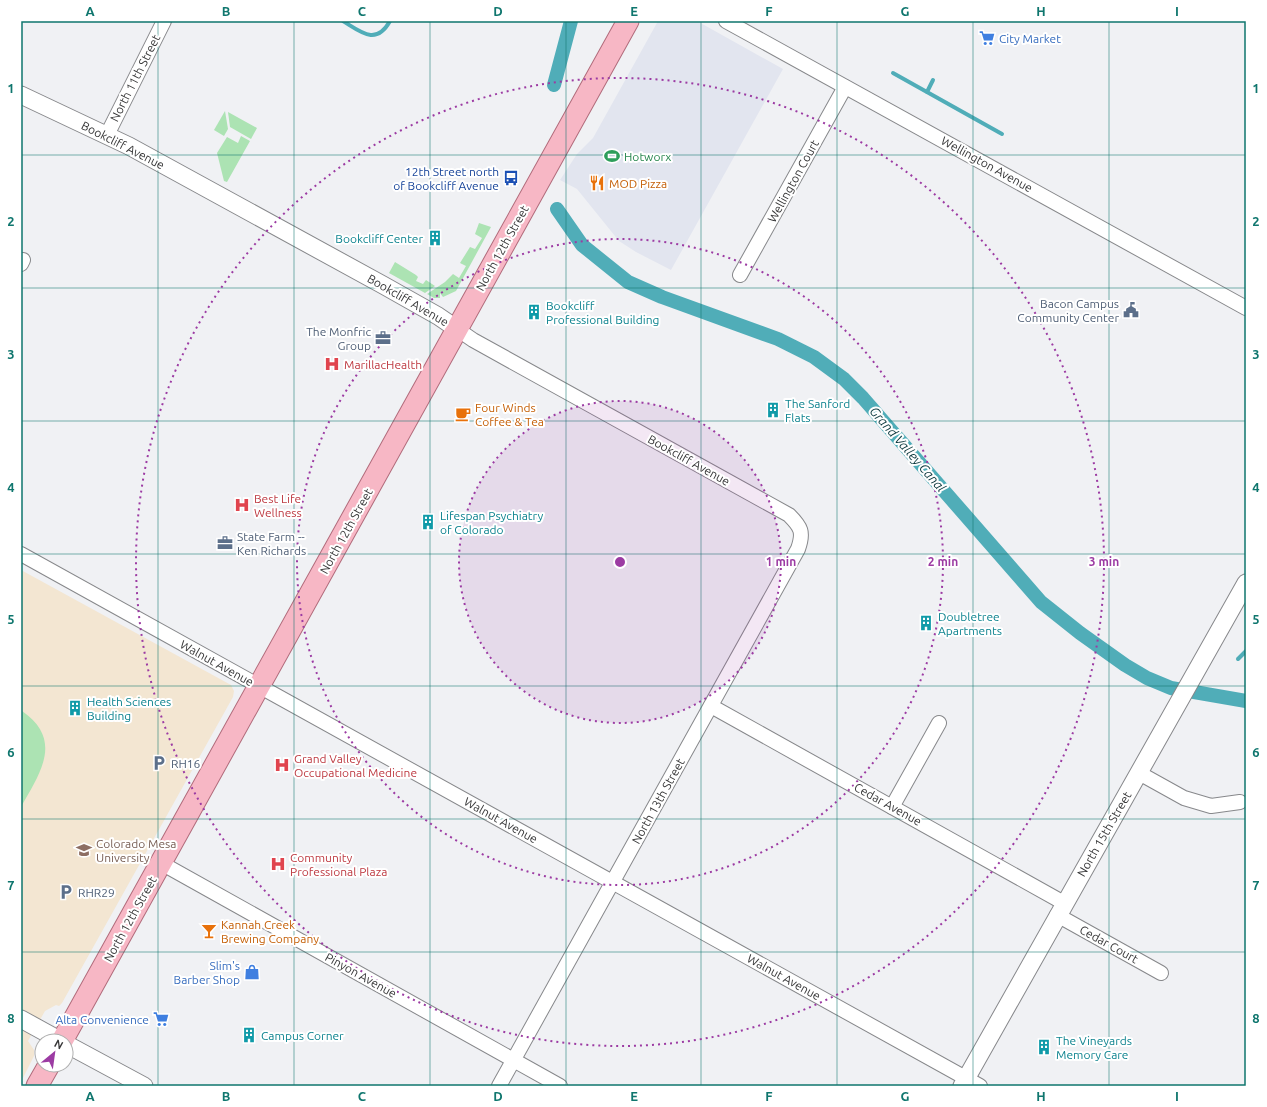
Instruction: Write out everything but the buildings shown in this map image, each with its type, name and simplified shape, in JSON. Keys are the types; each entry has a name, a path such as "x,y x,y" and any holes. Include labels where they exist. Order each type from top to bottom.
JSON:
{"main road":[{"name":"North 12th Street","path":"65,1033 628,21"},
{"path":"37,1086 44,1073"}],"street":[{"name":"North 11th Street","path":"107,135 164,21"},
{"name":"Wellington Avenue","path":"726,21 1246,308"},
{"name":"Wellington Court","path":"740,275 845,86"},
{"name":"Bookcliff Avenue","path":"21,95 107,135 396,292 438,316 473,340 789,515"},
{"name":"North 13th Street","path":"499,1086 798,549 802,535 799,525 789,515"},
{"name":"Walnut Avenue","path":"21,554 613,882 970,1084"},
{"name":"North 15th Street","path":"970,1084 1061,909 1140,773 1246,583"},
{"name":"Cedar Avenue","path":"711,706 892,807 1061,909"},
{"path":"892,807 939,723"},
{"path":"1140,773 1184,798 1211,806 1240,802"},
{"name":"Pinyon Avenue","path":"161,863 560,1086"},
{"name":"Cedar Court","path":"1061,909 1161,973"},
{"path":"21,1019 46,1033"},
{"path":"74,1048 144,1086"}],"shaded area":[{"path":"658,21 697,21 783,69 671,270 636,252 619,241 577,189 560,180 577,154 593,138"},
{"name":"Colorado Mesa University","path":"21,570 231,685 234,691 233,697 62,1003 59,1006 56,1005 45,1011 28,1041 34,1050 34,1056 21,1082"}],"green space":[{"path":"225,111 228,129 224,136 214,130"},
{"path":"228,112 257,128 251,139 230,127"},
{"path":"241,136 250,141 227,182 224,181 217,153 227,137 238,143"},
{"path":"479,223 491,227 456,291 443,297 440,293 440,298 434,298 427,294 445,282 453,274 459,278 466,266 460,263 470,247 475,249 482,238 475,234"},
{"path":"395,262 416,275 418,277 416,281 423,284 426,280 435,286 425,293 389,273"},
{"path":"22,711 35,722 42,733 45,745 41,769 21,807"}],"waterway":[{"path":"343,21 362,32 374,35 385,29 390,21"},
{"path":"554,85 571,21"},
{"path":"893,73 1002,134"},
{"path":"927,92 933,80"},
{"name":"Grand Valley Canal","path":"557,209 582,245 628,282 662,297 778,339 814,357 844,379 863,398 1041,602 1080,633 1125,665 1147,678 1171,688 1246,701"},
{"path":"1238,659 1246,651"}],"place":[{"name":"City Market","path":"987,38"},
{"name":"Hotworx","path":"612,156"},
{"name":"12th Street north of Bookcliff Avenue","path":"511,178"},
{"name":"MOD Pizza","path":"597,183"},
{"name":"Bookcliff Center","path":"435,238"},
{"name":"Bacon Campus Community Center","path":"1131,310"},
{"name":"Bookcliff Professional Building","path":"534,312"},
{"name":"The Monfric Group","path":"383,338"},
{"name":"MarillacHealth","path":"332,364"},
{"name":"The Sanford Flats","path":"773,410"},
{"name":"Four Winds Coffee & Tea","path":"463,414"},
{"name":"Best Life Wellness","path":"242,505"},
{"name":"Lifespan Psychiatry of Colorado","path":"428,522"},
{"name":"State Farm -- Ken Richards","path":"225,543"},
{"name":"Doubletree Apartments","path":"926,623"},
{"name":"Health Sciences Building","path":"75,708"},
{"name":"RH16","path":"159,763"},
{"name":"Grand Valley Occupational Medicine","path":"282,765"},
{"name":"Colorado Mesa University","path":"84,850"},
{"name":"Community Professional Plaza","path":"278,864"},
{"name":"RHR29","path":"66,892"},
{"name":"Kannah Creek Brewing Company","path":"209,931"},
{"name":"Slim's Barber Shop","path":"252,972"},
{"name":"Alta Convenience","path":"161,1019"},
{"name":"Campus Corner","path":"249,1035"},
{"name":"The Vineyards Memory Care","path":"1044,1047"}]}
